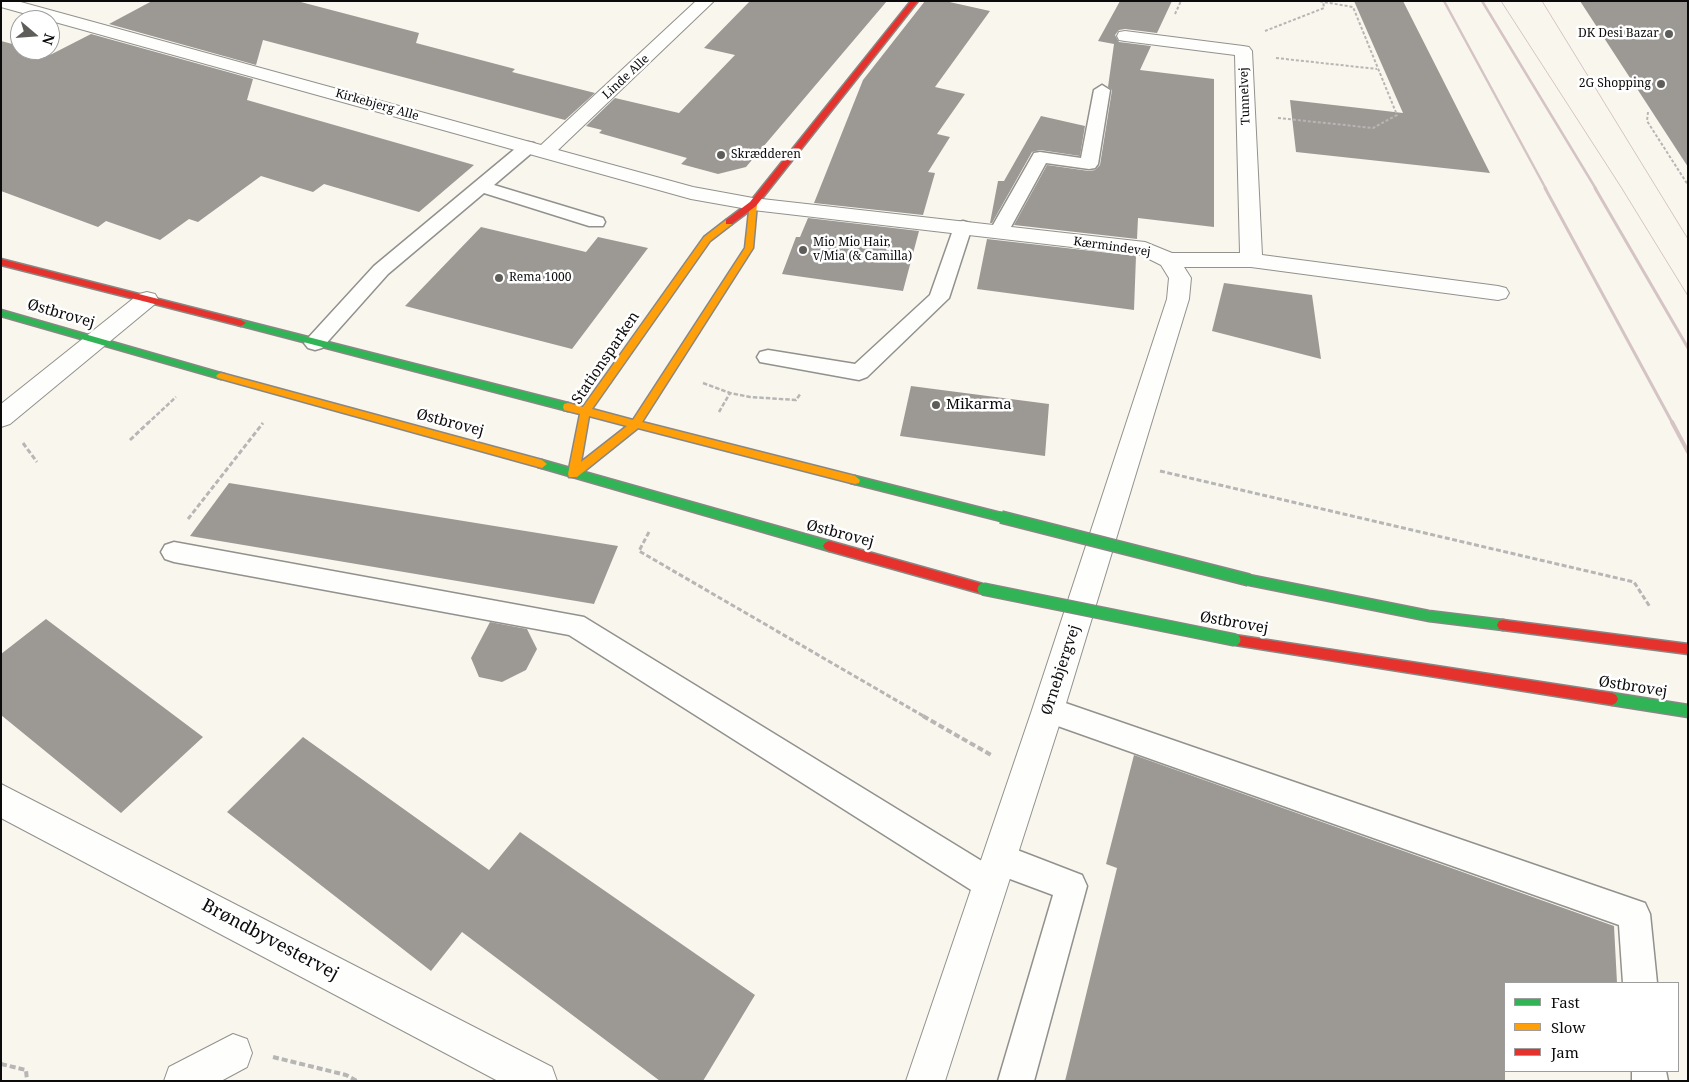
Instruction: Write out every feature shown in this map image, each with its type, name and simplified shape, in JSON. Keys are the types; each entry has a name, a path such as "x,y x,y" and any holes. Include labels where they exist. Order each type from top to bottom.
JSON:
{"street":[{"name":"Linde Alle","path":"537,150 706,1"},
{"name":"Stationsparken","path":"573,474 585,412 707,239 754,204 915,1"},
{"name":"Kirkebjerg Alle","path":"1,2 691,193 754,204"},
{"name":"Tunnelvej","path":"1125,36 1243,52 1251,260"},
{"name":"Kærmindevej","path":"754,204 1145,249 1169,260 1251,260 1498,293"},
{"path":"573,474 635,425 749,248 754,204"},
{"name":"Ørnebjergvej","path":"925,1081 1128,463 1178,299 1180,278 1169,260"},
{"path":"1,262 1249,580 1429,616 1682,648"},
{"path":"1,418 147,299"},
{"name":"Østbrovej","path":"1,313 285,395 983,589 1235,640 1688,711"},
{"name":"Brøndbyvestervej","path":"1,800 538,1081"},
{"path":"183,1081 233,1053"}],"lane":[{"path":"999,232 1040,157 1089,164 1102,90"},
{"path":"315,343 381,270 482,187 537,150"},
{"path":"482,187 596,222"},
{"path":"768,357 859,372 939,298 963,227"},
{"path":"174,552 575,625 995,872 1071,886 1016,1081"},
{"path":"1048,710 1634,914 1640,982"}],"path":[{"path":"1246,114 1373,128 1397,115 1352,7 1318,1"},
{"path":"1263,57 1262,32 1324,8 1324,2"},
{"path":"1244,55 1377,69"},
{"path":"1648,112 1647,121 1688,185"},
{"path":"130,440 204,371"},
{"path":"730,393 750,397"},
{"path":"174,552 174,538 285,395"},
{"path":"1128,463 1634,582 1682,648"},
{"path":"666,501 639,551 975,747 1027,774"},
{"path":"233,1053 265,1054 346,1075 357,1081"},
{"path":"1,1064 26,1070 27,1081"}],"building":[{"path":"152,1 297,1 419,33 416,43 515,69 512,72 595,93 565,120 263,40 256,65 109,24"},
{"path":"750,1 887,1 746,167 718,174 681,164 687,158 599,133 602,130 586,126 615,98 679,113 735,55 704,48"},
{"path":"925,1 945,1 990,11 935,87 965,94 937,134 950,137 928,172 935,173 923,215 814,203 863,80"},
{"path":"1120,1 1172,1 1157,33 1125,29 1119,30 1115,35 1119,42 1151,46 1140,70 1214,79 1214,227 1138,218 1137,239 1014,225 1047,165 1089,171 1095,170 1100,165 1112,90 1108,87 1114,44 1098,41"},
{"path":"1354,1 1403,1 1490,173 1296,152 1290,100 1403,113"},
{"name":"2G Shopping","path":"1580,1 1688,1 1688,167"},
{"path":"91,34 253,79 247,100 474,165 419,212 324,184 313,192 261,176 198,222 189,219 160,240 106,221 98,227 1,191 1,41 10,43 10,60 60,60 60,50"},
{"path":"1041,116 1085,126 1080,156 1040,150 1032,152 992,223 990,223 998,181 1004,181"},
{"path":"808,218 919,231 903,291 782,274 796,237 800,237"},
{"path":"481,227 586,252 598,237 648,248 572,349 405,306"},
{"path":"987,239 1136,256 1134,310 977,289"},
{"path":"1224,283 1312,295 1321,359 1212,331"},
{"path":"911,386 1049,404 1045,456 900,436"},
{"path":"229,483 618,546 594,604 190,536"},
{"path":"46,619 203,737 121,813 1,715 1,654"},
{"path":"490,622 527,629 537,649 526,670 502,682 479,677 471,658"},
{"path":"303,737 489,870 520,832 755,995 703,1081 660,1081 462,932 431,971 227,812"},
{"path":"1134,755 1614,926 1617,982 1504,982 1505,1081 1065,1081 1117,868 1106,864"}],"tram line":[{"path":"1501,1 1621,187 1688,296"},
{"path":"1542,1 1688,239"}],"railway":[{"path":"1444,1 1546,189"},
{"path":"1482,1 1596,189"},
{"path":"1545,188 1673,424"},
{"path":"1595,188 1688,348"},
{"path":"1672,422 1688,452"}],"traffic: fast":[{"path":"1,313 221,376"},
{"path":"241,323 568,407"},
{"path":"542,464 829,546"},
{"path":"855,480 1001,517"},
{"path":"1001,517 1249,580"},
{"path":"1249,580 1429,616 1503,625"},
{"path":"983,589 1235,640"},
{"path":"1612,699 1688,711"}],"traffic: slow":[{"path":"573,474 635,425 749,248 753,204"},
{"path":"573,474 585,412 707,239 729,222"},
{"path":"221,376 542,464"},
{"path":"568,407 855,480"}],"traffic: jam":[{"path":"729,222 753,204 915,1"},
{"path":"1,262 241,323"},
{"path":"829,546 983,589"},
{"path":"1503,625 1688,649"},
{"path":"1235,640 1612,699"}],"place":[{"name":"DK Desi Bazar","path":"1669,34"},
{"name":"2G Shopping","path":"1661,84"},
{"name":"Skrædderen","path":"721,155"},
{"name":"Mio Mio Hair, v/Mia (& Camilla)","path":"803,250"},
{"name":"Rema 1000","path":"499,278"},
{"name":"Mikarma","path":"936,405"}]}
